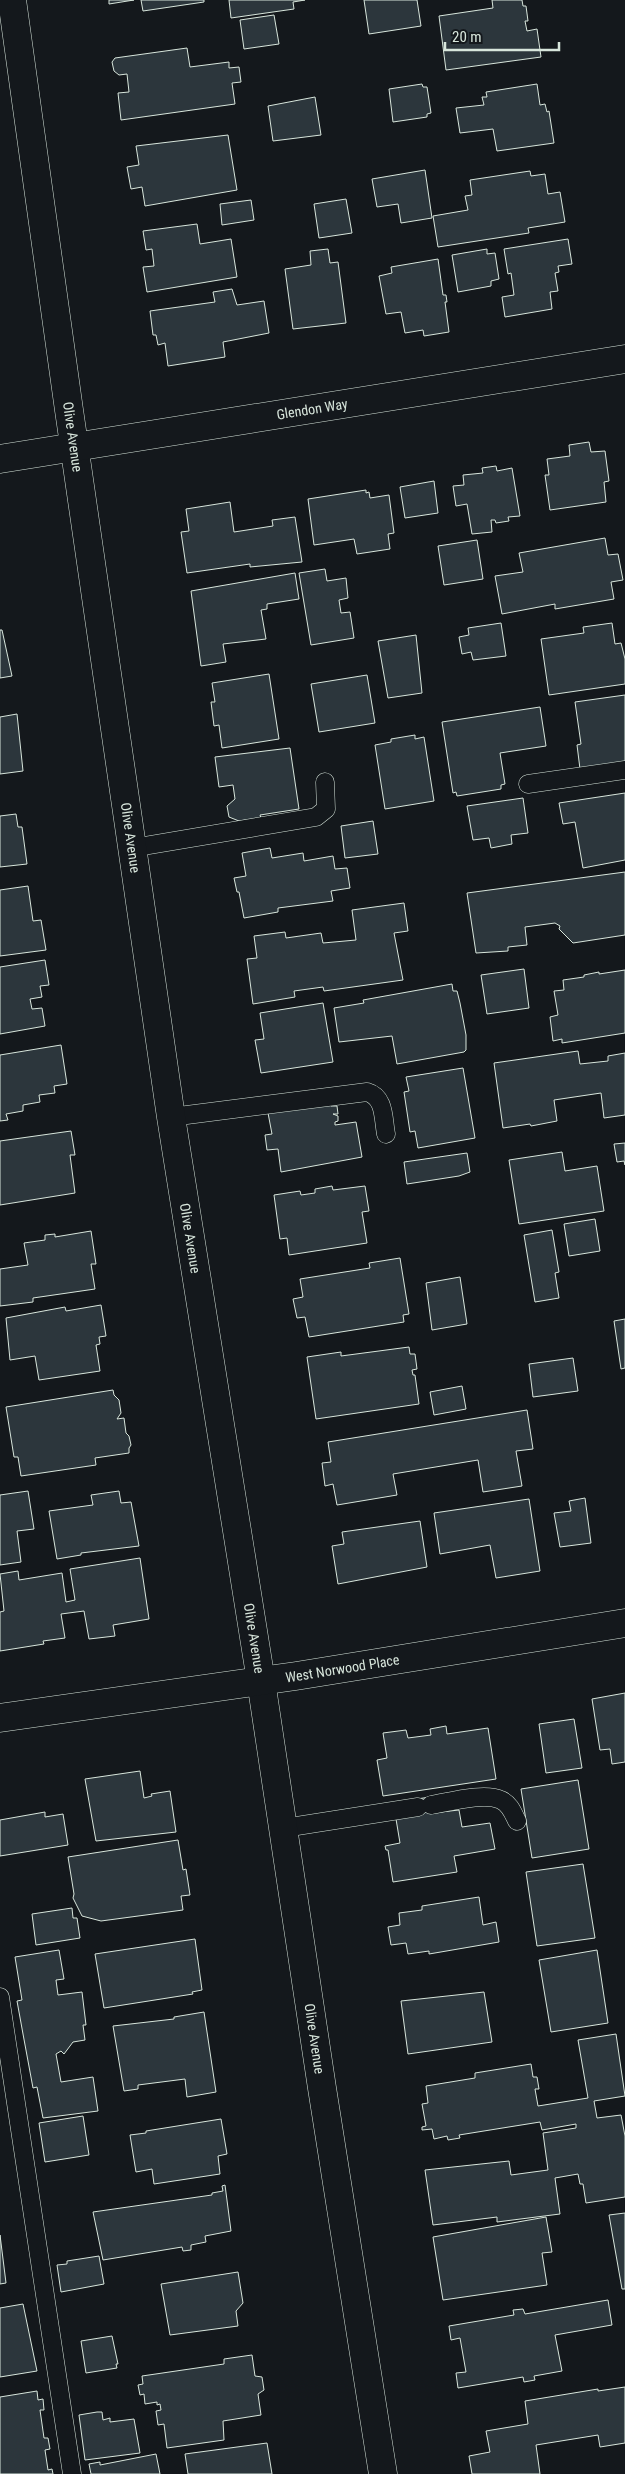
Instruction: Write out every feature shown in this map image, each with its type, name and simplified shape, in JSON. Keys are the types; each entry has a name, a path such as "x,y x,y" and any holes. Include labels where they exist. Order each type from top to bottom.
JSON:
{"street":[{"name":"Olive Avenue","path":"12,0 74,447 171,1118 261,1680 322,2088 383,2474"},
{"name":"Glendon Way","path":"0,458 625,359"},
{"name":"West Norwood Place","path":"0,1718 261,1680 625,1623"}],"lane":[{"path":"528,784 625,770"},
{"path":"132,848 316,817 326,809 325,782"},
{"path":"171,1118 367,1092 375,1094 380,1101 386,1134"},
{"path":"284,1828 489,1796 502,1800 507,1804 517,1821"},
{"path":"0,1997 72,2474"}],"building":[{"path":"109,0 134,0 109,4"},
{"path":"141,0 204,0 204,2 143,11"},
{"path":"229,0 305,0 293,2 294,9 231,18"},
{"path":"364,0 417,0 421,26 369,34"},
{"path":"492,0 522,0 523,6 526,6 528,21 525,21 527,31 537,29 541,57 446,70 439,16 493,8"},
{"path":"274,15 279,44 244,49 240,20"},
{"path":"187,48 190,67 229,62 229,68 239,67 241,82 232,83 235,104 121,120 118,93 129,92 127,74 119,75 114,71 112,62 115,58"},
{"path":"422,84 423,87 427,87 431,113 427,114 427,117 393,122 389,89"},
{"path":"537,84 540,105 545,104 547,112 549,111 554,143 497,151 493,129 460,133 456,108 484,105 482,97 487,97 486,92"},
{"path":"315,97 321,135 273,141 268,106"},
{"path":"228,135 237,190 145,206 142,187 131,189 127,167 139,165 136,146"},
{"path":"425,170 432,218 401,223 398,204 377,207 372,179"},
{"path":"530,171 531,176 545,174 548,194 560,192 565,222 528,228 529,233 438,247 433,216 468,210 465,196 472,195 470,180"},
{"path":"346,199 352,233 319,238 314,204"},
{"path":"251,200 254,220 222,225 220,204"},
{"path":"197,224 200,244 231,239 237,277 147,292 143,267 154,266 152,249 146,250 143,231"},
{"path":"568,239 572,264 558,266 559,272 555,273 558,291 550,292 552,309 505,317 502,297 514,295 511,273 508,274 504,249"},
{"path":"328,249 330,263 338,262 346,323 293,329 285,269 311,265 310,251"},
{"path":"487,249 487,254 495,253 499,279 491,281 491,286 458,292 452,255"},
{"path":"438,259 443,295 446,295 447,302 445,302 449,332 424,336 423,330 405,333 401,312 386,314 379,276 392,273 391,267"},
{"path":"232,289 237,305 264,301 269,333 223,342 225,357 168,366 165,343 158,345 156,335 153,335 150,311 215,302 213,292"},
{"path":"589,442 591,452 605,451 609,481 604,482 606,502 550,510 545,475 549,475 547,459 570,456 569,445"},
{"path":"496,466 497,471 512,468 520,516 508,517 509,521 496,523 495,520 491,520 492,532 472,534 467,504 456,506 453,486 464,485 463,475 483,473 482,468"},
{"path":"434,481 438,513 405,518 400,487"},
{"path":"366,490 366,493 369,492 370,498 389,495 394,533 388,534 390,549 357,554 354,539 314,545 308,499"},
{"path":"230,502 234,532 273,526 272,520 295,517 302,562 250,567 250,564 187,573 181,532 189,531 186,509"},
{"path":"605,538 608,555 618,554 623,580 611,582 614,599 555,609 555,604 502,614 495,576 523,572 519,553"},
{"path":"477,540 483,579 444,585 438,546"},
{"path":"325,569 327,581 346,578 348,598 339,600 341,613 350,612 354,638 311,645 299,573"},
{"path":"295,573 299,599 267,604 267,609 261,610 266,639 223,644 226,662 201,666 191,591"},
{"path":"501,623 506,656 473,660 471,652 462,654 459,637 469,635 468,628"},
{"path":"612,623 615,644 621,643 625,659 625,684 549,695 541,639 584,633 583,627"},
{"path":"0,630 2,630 12,676 0,678"},
{"path":"416,635 422,693 388,698 378,641"},
{"path":"269,674 279,739 222,748 219,725 214,726 211,702 215,702 212,683"},
{"path":"367,675 375,723 319,732 311,684"},
{"path":"625,695 625,763 580,769 577,745 581,744 575,702"},
{"path":"540,707 546,746 500,753 505,784 501,785 501,789 457,796 456,792 453,793 442,722"},
{"path":"17,714 23,771 0,774 0,717"},
{"path":"415,735 415,739 424,737 434,801 385,809 375,745 391,742 391,739"},
{"path":"290,748 299,809 260,815 261,818 239,821 229,817 227,806 235,799 233,785 219,787 215,757"},
{"path":"625,793 625,860 583,868 575,822 563,824 559,803"},
{"path":"523,798 528,833 511,835 512,844 491,848 489,838 473,840 467,806"},
{"path":"16,814 18,827 22,827 27,864 0,867 0,816"},
{"path":"373,821 378,854 345,858 341,826"},
{"path":"270,848 272,858 303,853 304,861 333,856 335,869 347,868 350,888 331,891 333,901 278,908 278,912 244,918 234,878 246,876 242,853"},
{"path":"625,872 625,935 573,943 559,929 560,926 555,923 525,927 527,945 508,947 508,951 476,953 467,893"},
{"path":"28,886 33,921 41,920 46,950 0,956 0,890"},
{"path":"404,903 408,931 394,933 403,980 324,991 323,987 294,991 295,997 253,1004 247,959 257,958 254,936 285,932 286,938 321,933 323,943 356,940 352,910"},
{"path":"45,960 49,985 40,986 42,997 30,999 32,1009 42,1008 45,1026 0,1034 0,967"},
{"path":"524,969 529,1008 487,1014 481,975"},
{"path":"625,970 625,1033 562,1043 562,1039 553,1041 550,1017 558,1015 554,991 564,990 563,980 584,977 584,975 599,972 599,974"},
{"path":"452,984 453,991 457,991 466,1035 466,1050 464,1052 397,1064 392,1036 339,1042 334,1008 364,1003 363,1000"},
{"path":"323,1003 333,1062 261,1073 255,1040 264,1039 260,1013"},
{"path":"61,1045 67,1084 54,1086 55,1093 39,1095 40,1102 23,1105 23,1111 6,1114 8,1120 0,1121 0,1055"},
{"path":"578,1051 580,1064 608,1061 608,1056 625,1053 625,1115 604,1118 601,1093 554,1100 557,1121 531,1126 530,1124 503,1128 494,1063"},
{"path":"463,1068 475,1138 418,1148 415,1131 410,1132 404,1092 409,1091 406,1077"},
{"path":"331,1103 331,1106 337,1106 338,1114 333,1114 338,1116 338,1121 335,1122 335,1125 356,1122 362,1157 281,1172 278,1149 267,1150 265,1135 272,1134 268,1113"},
{"path":"71,1131 75,1155 70,1155 75,1193 0,1205 0,1141"},
{"path":"625,1143 625,1165 624,1161 617,1162 614,1144"},
{"path":"562,1152 565,1171 597,1166 604,1211 519,1224 509,1160"},
{"path":"467,1153 470,1172 459,1176 407,1184 404,1162"},
{"path":"332,1186 333,1190 365,1186 369,1211 362,1212 367,1243 289,1255 287,1238 280,1239 274,1195 300,1191 301,1195 315,1193 315,1189"},
{"path":"595,1219 600,1251 569,1256 564,1224"},
{"path":"552,1230 559,1272 555,1273 559,1298 535,1302 524,1235"},
{"path":"91,1231 96,1264 91,1264 95,1289 33,1298 33,1302 0,1306 0,1269 28,1265 24,1243 45,1240 45,1235 55,1234 55,1237"},
{"path":"400,1258 409,1314 403,1315 404,1322 309,1337 305,1317 297,1318 293,1299 303,1297 300,1279 370,1268 369,1263"},
{"path":"460,1277 467,1324 432,1330 426,1283"},
{"path":"101,1305 106,1336 99,1337 100,1344 96,1345 100,1371 39,1380 35,1356 10,1360 6,1318 65,1307 66,1311"},
{"path":"625,1319 625,1368 621,1369 614,1321"},
{"path":"409,1347 410,1354 415,1354 417,1369 412,1370 413,1375 415,1375 419,1404 316,1419 307,1357 341,1352 341,1356"},
{"path":"573,1358 578,1391 533,1397 529,1364"},
{"path":"462,1386 466,1409 434,1415 430,1392"},
{"path":"113,1390 114,1395 119,1400 121,1413 117,1419 124,1418 126,1433 129,1436 131,1445 129,1453 95,1458 96,1465 21,1476 18,1457 14,1457 6,1407"},
{"path":"527,1410 533,1449 516,1451 522,1486 483,1492 478,1460 393,1474 397,1495 337,1505 333,1484 325,1486 322,1463 331,1462 328,1442"},
{"path":"28,1491 34,1529 17,1531 21,1562 0,1565 0,1495"},
{"path":"119,1491 121,1503 131,1502 139,1546 81,1553 81,1555 57,1559 49,1511 93,1505 91,1495"},
{"path":"585,1498 591,1543 560,1547 554,1513 571,1511 569,1501"},
{"path":"529,1499 540,1571 496,1578 490,1545 440,1554 434,1513"},
{"path":"420,1521 427,1567 338,1584 332,1546 344,1544 342,1532"},
{"path":"140,1558 149,1619 113,1625 115,1636 89,1639 84,1611 61,1614 65,1638 43,1641 44,1644 0,1651 0,1612 4,1611 0,1574 18,1571 19,1580 62,1573 66,1602 75,1600 70,1569"},
{"path":"625,1693 625,1762 612,1764 610,1749 600,1750 592,1699"},
{"path":"574,1719 582,1768 546,1773 539,1724"},
{"path":"446,1726 447,1734 488,1728 496,1779 383,1796 377,1760 387,1758 383,1733 406,1730 408,1738 431,1735 430,1729"},
{"path":"140,1771 144,1798 152,1796 151,1794 170,1791 176,1832 96,1841 85,1779"},
{"path":"578,1780 589,1849 532,1858 521,1789"},
{"path":"430,1797 432,1813 459,1810 462,1827 490,1823 495,1849 454,1856 457,1872 393,1882 388,1850 386,1850 385,1846 400,1843 396,1819 419,1815 417,1799"},
{"path":"45,1812 45,1817 63,1814 68,1845 0,1856 0,1820"},
{"path":"178,1840 183,1870 186,1869 190,1895 181,1896 183,1910 101,1921 82,1916 73,1898 68,1857"},
{"path":"583,1864 595,1938 537,1946 526,1872"},
{"path":"479,1897 483,1925 496,1922 499,1942 429,1954 429,1951 408,1954 406,1943 391,1945 388,1927 400,1925 399,1913 422,1910 422,1906"},
{"path":"72,1908 73,1918 77,1918 80,1938 36,1945 32,1914"},
{"path":"195,1939 202,1990 192,1992 193,1994 104,2008 95,1954"},
{"path":"59,1950 64,1979 56,1980 58,1995 82,1992 86,2025 83,2025 85,2040 73,2042 64,2054 61,2051 56,2054 61,2082 93,2077 98,2111 43,2118 37,2087 33,2088 17,2001 22,2000 15,1957"},
{"path":"597,1950 608,2023 551,2032 539,1960"},
{"path":"484,1992 492,2042 408,2054 401,2001"},
{"path":"204,2012 216,2092 187,2097 185,2079 138,2085 138,2089 124,2091 113,2026 174,2019 174,2017"},
{"path":"616,2034 625,2096 594,2101 597,2118 621,2115 625,2136 625,2197 586,2203 583,2184 580,2184 578,2174 555,2178 560,2214 497,2222 497,2217 433,2225 425,2170 509,2161 511,2175 548,2170 543,2133 576,2128 576,2124 542,2130 540,2122 459,2135 460,2138 448,2140 447,2136 434,2139 432,2129 422,2130 422,2127 426,2126 422,2104 428,2103 426,2086 475,2078 475,2073 531,2064 533,2077 537,2077 539,2089 535,2089 538,2106 588,2098 578,2040"},
{"path":"83,2116 89,2155 45,2162 39,2123"},
{"path":"221,2119 227,2154 218,2156 220,2174 154,2184 152,2169 136,2172 130,2135"},
{"path":"225,2185 231,2231 205,2236 206,2242 191,2245 191,2250 183,2251 182,2247 103,2260 93,2212 212,2195 212,2193 223,2191 222,2186"},
{"path":"625,2213 625,2289 622,2289 609,2215"},
{"path":"546,2217 552,2252 542,2253 547,2285 443,2300 433,2237"},
{"path":"0,2235 6,2283 0,2284"},
{"path":"99,2256 104,2284 61,2292 57,2265 67,2264 67,2261"},
{"path":"238,2272 243,2303 236,2311 238,2326 170,2335 161,2284"},
{"path":"608,2300 612,2325 555,2335 562,2371 534,2376 535,2380 524,2382 523,2377 458,2388 456,2373 466,2372 460,2338 451,2340 449,2326 514,2315 513,2310 523,2309 525,2314"},
{"path":"23,2304 37,2371 0,2377 0,2308"},
{"path":"112,2336 118,2364 116,2364 117,2368 86,2373 81,2341"},
{"path":"252,2355 255,2376 262,2377 264,2390 258,2394 261,2415 223,2421 224,2440 167,2448 164,2424 158,2425 156,2411 161,2410 160,2404 157,2405 157,2402 145,2404 144,2394 140,2395 138,2385 143,2384 142,2376 224,2364 224,2359"},
{"path":"625,2387 625,2443 600,2447 598,2435 536,2445 540,2474 472,2474 469,2456 490,2452 486,2431 528,2424 525,2401 598,2389 598,2391"},
{"path":"37,2391 38,2400 43,2399 44,2410 40,2410 44,2438 48,2438 50,2449 45,2450 48,2470 52,2469 53,2474 0,2474 0,2397"},
{"path":"102,2412 103,2420 110,2418 110,2422 134,2419 140,2453 85,2460 79,2415"},
{"path":"267,2443 272,2474 188,2474 185,2454"},
{"path":"156,2454 160,2474 91,2474 89,2464 100,2462 100,2465"}]}
